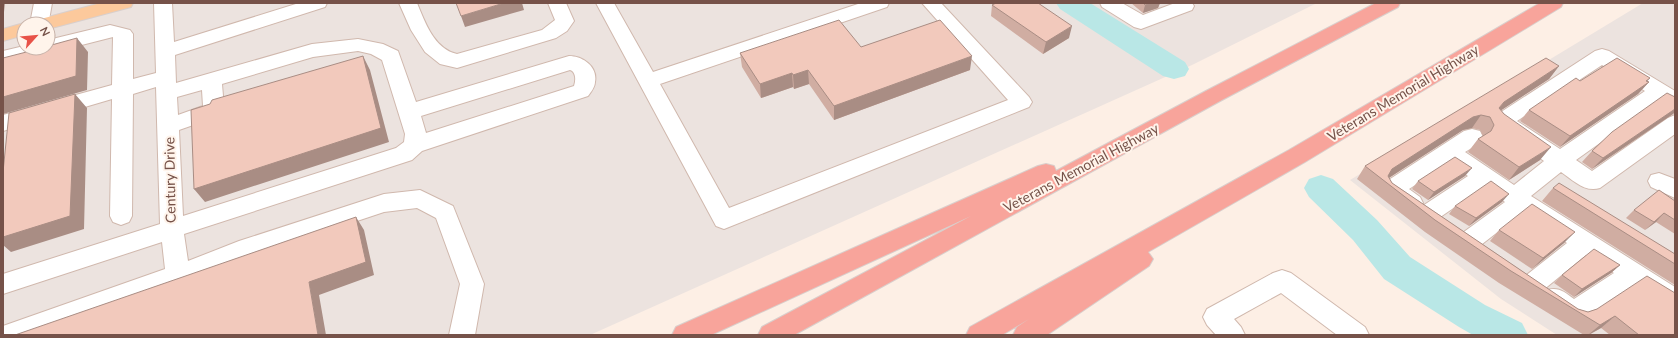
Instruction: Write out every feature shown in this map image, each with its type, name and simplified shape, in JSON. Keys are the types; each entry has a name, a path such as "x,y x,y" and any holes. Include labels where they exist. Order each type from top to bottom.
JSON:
{"highway":[{"name":"Veterans Memorial Highway","path":"771,335 1213,96 1391,3"},
{"name":"Veterans Memorial Highway","path":"979,335 1297,156 1554,3"},
{"path":"685,335 1213,96"},
{"path":"1026,335 1297,156"}],"main road":[{"path":"56,21 124,3"},
{"path":"3,35 16,31"}],"street":[{"path":"41,16 43,3"},
{"name":"Century Drive","path":"3,284 172,229 163,3"},
{"path":"165,51 318,3"},
{"path":"408,3 421,32 437,52 448,60 457,61 549,34 560,27 565,21 557,3"},
{"path":"605,3 724,220 1022,102 931,3"},
{"path":"648,81 880,3"},
{"path":"1109,3 1141,23 1186,4"},
{"path":"56,44 110,31 123,34 121,90 121,216"},
{"path":"3,123 121,90 211,80 312,52 358,45 376,49 391,56 416,134 414,145"},
{"path":"3,58 16,55"},
{"path":"1448,227 1518,199 1547,183 1560,160 1667,95 1602,56 1502,121 1560,160 1592,182 1675,123"},
{"path":"178,275 172,229 404,154 414,145 581,91 585,86 586,78 582,68 576,63 569,63 409,112"},
{"path":"168,126 212,111 214,108 211,80"},
{"path":"1472,137 1392,189 1488,254"},
{"path":"1449,152 1632,274 1675,300"},
{"path":"1448,227 1484,176"},
{"path":"8,335 178,275 247,248 384,203 420,199 445,212 472,284 462,335"},
{"path":"1533,284 1585,242"},
{"path":"1514,271 1574,312 1632,274"},
{"path":"1232,335 1216,317 1282,280 1356,335"}],"shaded area":[{"path":"3,3 1317,3 1192,65 590,335 3,335"},
{"path":"1643,3 1675,3 1675,335 1557,335 1501,299 1350,180"}],"building":[{"path":"456,3 504,3 461,16"},
{"path":"996,3 1038,3 1072,26 1046,42 992,5"},
{"path":"839,20 861,47 940,20 972,56 834,106 808,70 793,75 792,73 760,84 740,53"},
{"path":"77,38 76,76 3,97 3,58 16,55 16,56 56,56 56,44"},
{"path":"363,56 381,128 194,189 191,110 210,104 212,100"},
{"path":"1546,58 1559,66 1504,102 1499,108 1504,114 1551,147 1519,167 1478,139 1491,131 1494,125 1490,117 1481,115 1473,117 1392,169 1388,176 1392,183 1578,309 1588,312 1597,309 1647,276 1675,293 1675,334 1673,335 1639,335 1615,316 1600,325 1511,271 1435,220 1365,166"},
{"path":"1617,58 1650,78 1646,81 1649,82 1570,136 1529,110 1576,78 1580,81"},
{"path":"1667,93 1675,97 1675,109 1603,158 1592,151 1612,132"},
{"path":"75,94 70,216 3,237 3,172 9,113"},
{"path":"1455,157 1472,168 1434,192 1418,181"},
{"path":"1491,181 1509,194 1476,218 1455,206"},
{"path":"1559,183 1675,254 1675,264 1553,188"},
{"path":"1659,190 1675,201 1675,220 1664,213 1654,222 1634,210"},
{"path":"1532,204 1575,232 1543,258 1499,230"},
{"path":"356,217 366,262 309,282 318,335 15,335"},
{"path":"1594,249 1620,265 1582,289 1562,275"}],"waterway":[{"path":"1070,3 1174,69"},
{"path":"1321,188 1365,230 1397,268 1472,316 1509,335"}]}
